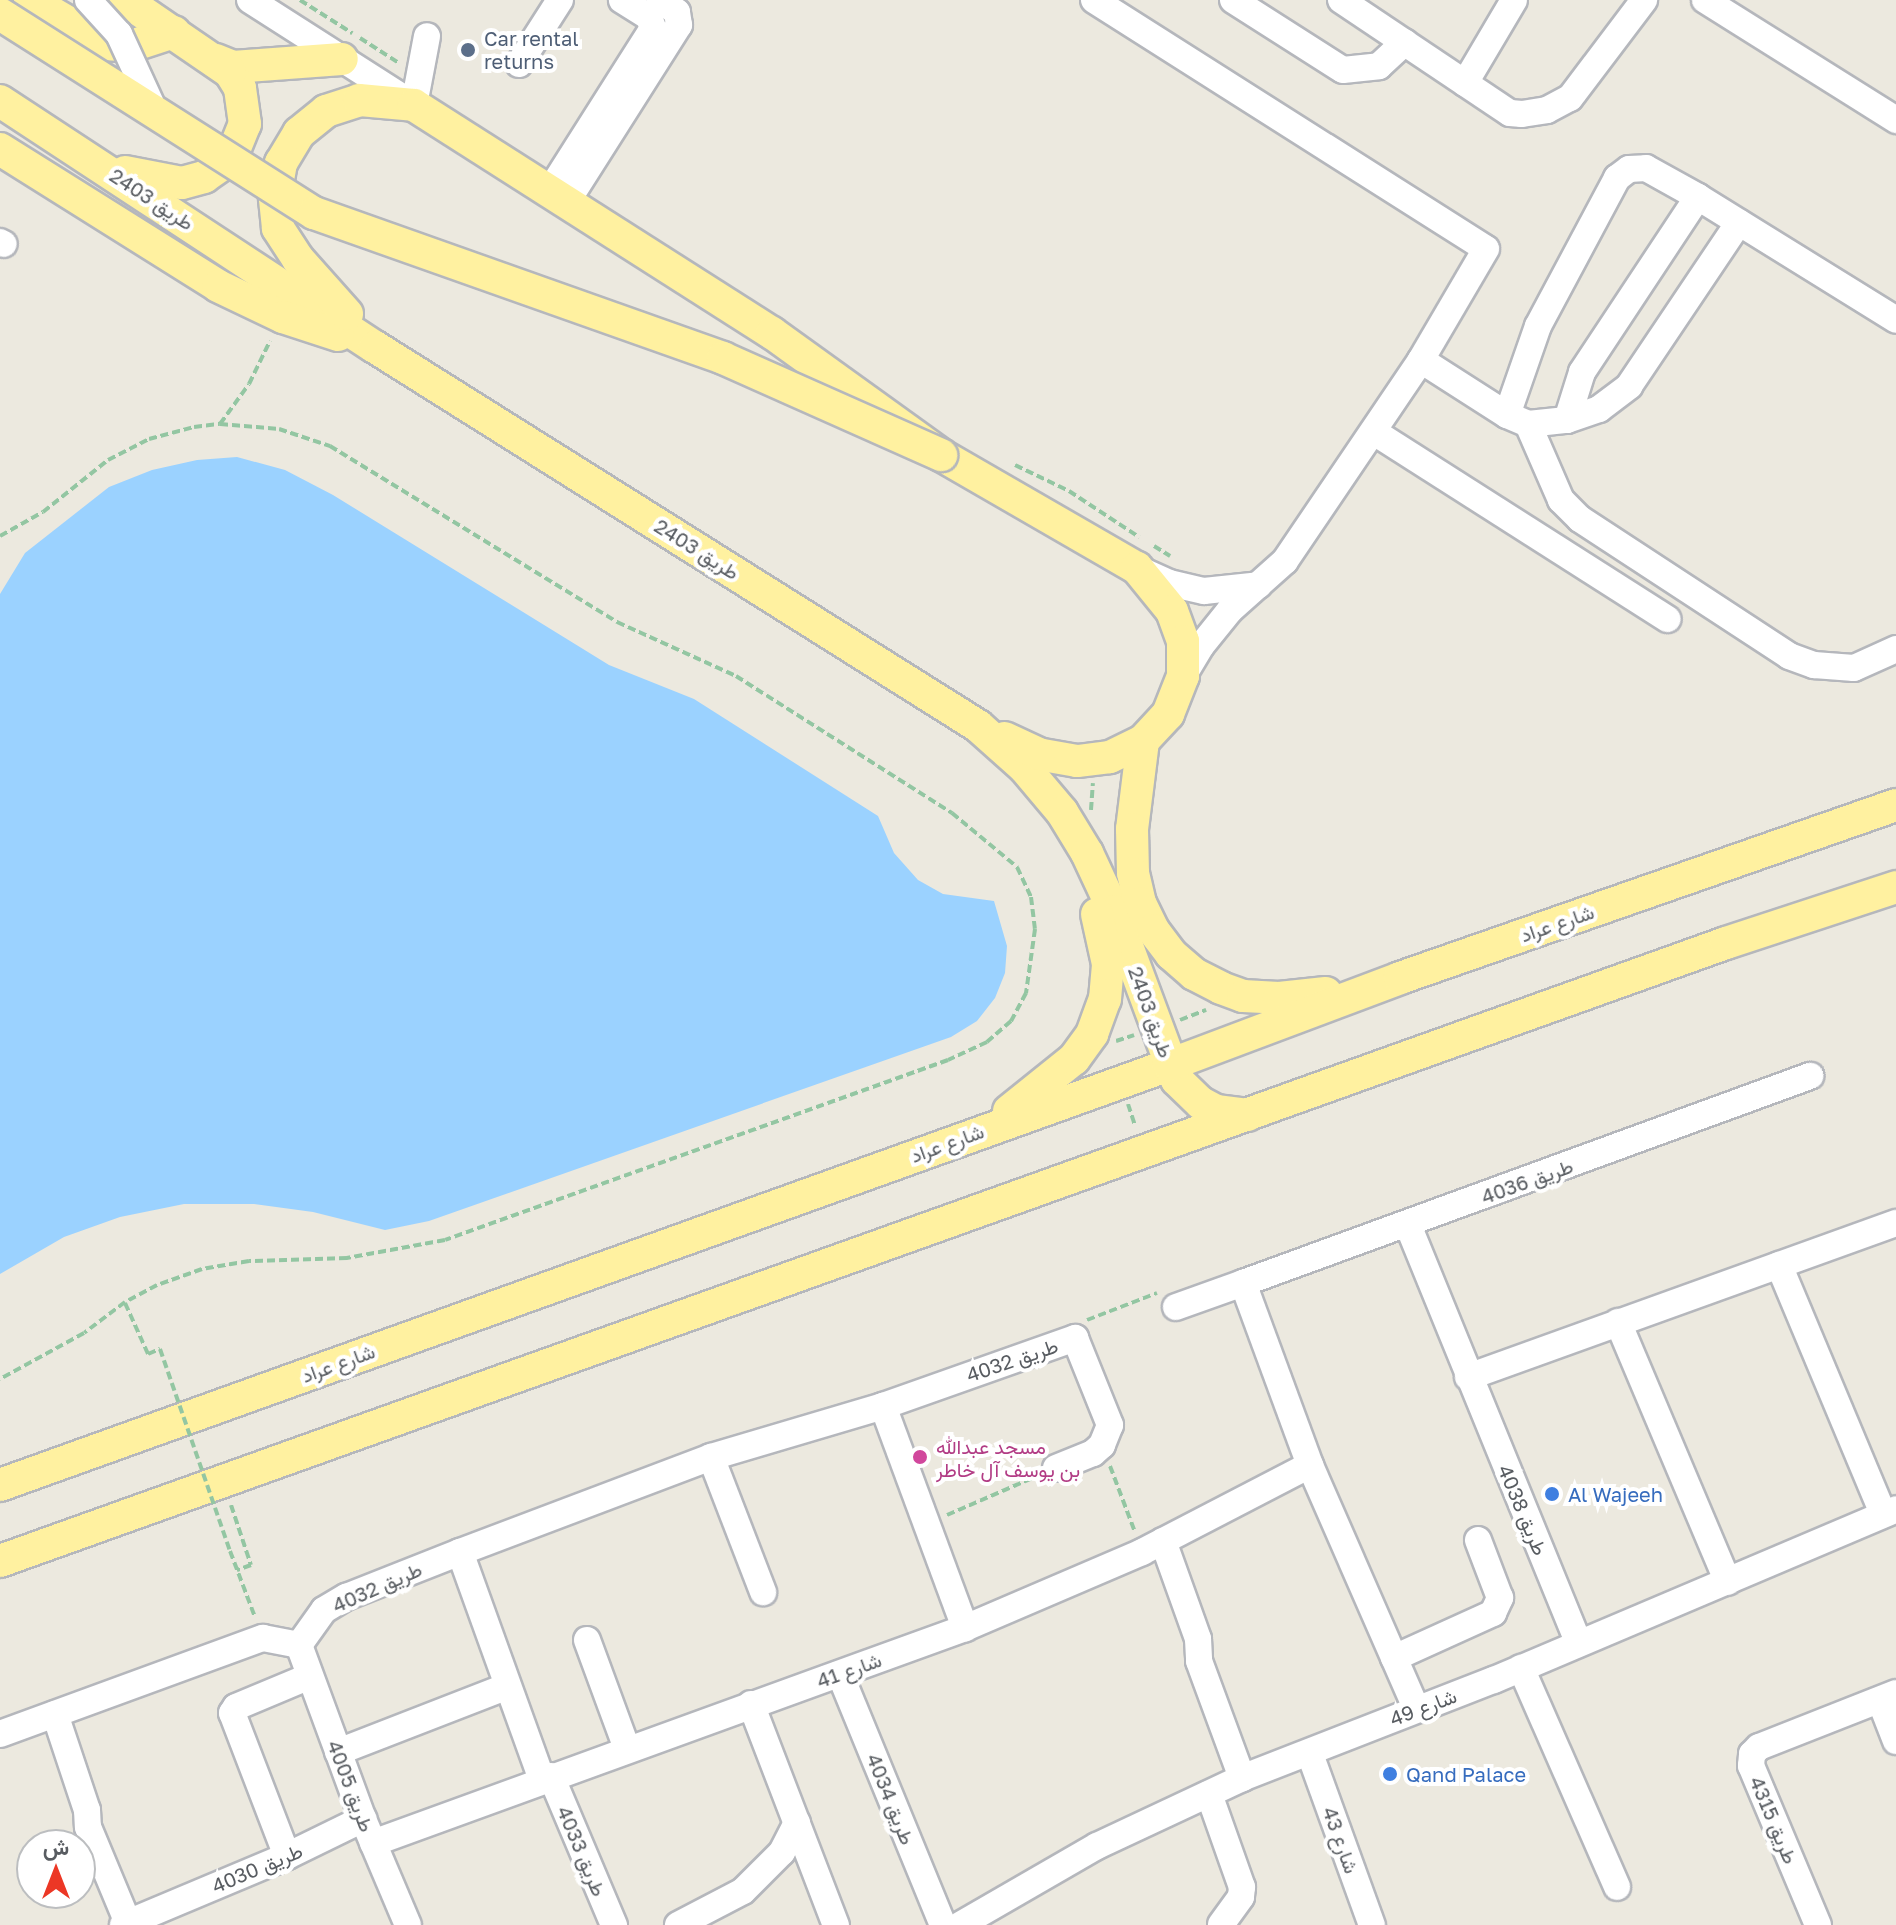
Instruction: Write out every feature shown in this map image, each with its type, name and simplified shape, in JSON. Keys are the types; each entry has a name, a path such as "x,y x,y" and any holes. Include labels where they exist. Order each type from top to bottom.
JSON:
{"main road":[{"path":"102,167 182,183 204,177 231,158 245,124 245,106 240,88 216,60 159,17 125,0"},
{"path":"11,10 68,57 314,213 723,358 941,455"},
{"path":"11,10 105,44 131,46 159,17"},
{"path":"216,60 233,67 342,59"},
{"path":"375,347 298,259 278,228 275,197 281,163 299,133 326,111 359,100 414,105 772,333 941,455 1137,568 1172,611 1183,641 1183,676 1168,714 1143,741 1110,757 1077,761 1039,754 978,726"},
{"name":"طريق 2403","path":"0,101 375,347 978,726 1024,767 1062,812 1087,853 1114,911 1169,1065 1182,1086 1201,1103 1216,1111 1249,1115"},
{"path":"0,149 218,286 283,317 375,347"},
{"path":"1143,741 1132,829 1133,873 1140,903 1153,930 1171,954 1194,974 1243,996 1321,994 1400,978"},
{"name":"شارع عراد","path":"0,1485 1169,1065 1400,978 1896,805"},
{"path":"983,1130 1074,1059 1092,1034 1105,999 1108,964 1104,933 1086,878 1087,853"},
{"path":"0,1561 1726,943 1896,887"}],"street":[{"path":"88,0 119,34 154,110"},
{"path":"250,0 414,105 427,36"},
{"path":"519,64 560,0"},
{"path":"557,197 653,28 649,17 622,0"},
{"path":"557,197 679,25 677,12 660,0"},
{"path":"1094,0 1486,249 1421,360 1285,561 1217,625 1183,676"},
{"path":"1233,0 1343,70 1379,66 1405,42"},
{"path":"1341,0 1510,113 1535,113 1570,98 1644,0"},
{"path":"1465,83 1514,0"},
{"path":"1705,0 1896,120"},
{"path":"1517,420 1538,326 1617,178 1629,169 1646,168 1698,197 1896,320"},
{"path":"1567,420 1582,372 1698,197"},
{"path":"1517,420 1567,420 1599,409 1629,386 1739,222"},
{"path":"1421,360 1517,420 1561,500 1580,519 1789,656 1814,665 1854,668 1896,649"},
{"path":"1374,432 1667,619"},
{"path":"1137,568 1169,583 1204,591 1262,584"},
{"name":"طريق 4036","path":"1176,1307 1810,1076"},
{"path":"1468,1377 1896,1223"},
{"name":"طريق 4038","path":"1408,1225 1579,1643"},
{"path":"1779,1265 1889,1512"},
{"path":"1243,1283 1310,1465 1416,1708"},
{"path":"1618,1322 1728,1582"},
{"name":"طريق 4032","path":"299,1645 324,1610 346,1597 711,1457 883,1406 1075,1338 1109,1416 1108,1435 1102,1445"},
{"path":"883,1406 965,1628"},
{"path":"1056,1468 1093,1453 1102,1445"},
{"path":"711,1457 763,1592"},
{"name":"شارع 41","path":"368,1831 546,1778 965,1628 1153,1546 1310,1465"},
{"name":"شارع 49","path":"960,1925 1097,1846 1242,1778 1310,1754 1416,1708 1521,1668 1889,1512"},
{"path":"1394,1658 1493,1613 1500,1598 1478,1540"},
{"path":"1153,1546 1198,1639 1199,1661 1242,1778"},
{"name":"طريق 4033","path":"460,1552 508,1686 546,1778 614,1925"},
{"path":"0,1734 263,1638 299,1645"},
{"path":"587,1640 627,1749"},
{"name":"طريق 4005","path":"299,1645 368,1831 408,1925"},
{"path":"1521,1668 1617,1887"},
{"name":"طريق 4034","path":"840,1674 943,1925"},
{"path":"287,1856 232,1713 236,1707 310,1676"},
{"path":"338,1752 508,1686"},
{"name":"طريق 4315","path":"1818,1925 1751,1766 1752,1754 1759,1747 1888,1697 1896,1741"},
{"path":"751,1704 836,1925"},
{"path":"55,1714 87,1810 88,1827 139,1922"},
{"name":"شارع 43","path":"1310,1754 1372,1925"},
{"path":"1209,1794 1242,1887 1241,1897 1221,1925"},
{"path":"678,1925 743,1891 782,1852 797,1823"},
{"name":"طريق 4030","path":"139,1922 287,1856 368,1831"}],"path":[{"path":"220,424 249,384 283,317"},
{"path":"0,536 43,512 122,453 149,439 220,424 279,429 330,446 617,622 736,676 952,813 1017,867 1031,897 1035,929 1033,961 1026,993 1011,1021 987,1042 948,1060 445,1240 347,1258 249,1261 202,1269 157,1285 125,1302 73,1340 0,1379"},
{"path":"1090,816 1095,759"},
{"path":"1075,1338 1071,1326 1166,1290 1176,1307"},
{"path":"125,1302 148,1354 160,1349 263,1638"},
{"path":"1102,1445 1153,1546"},
{"path":"927,1524 1056,1468"},
{"path":"228,1497 251,1565 237,1570"}],"water":[{"path":"237,457 285,470 333,495 609,665 694,699 878,816 894,853 918,880 943,894 994,901 1007,946 1005,973 995,998 977,1021 951,1037 429,1221 385,1230 313,1212 254,1204 184,1204 120,1217 64,1237 0,1274 0,594 25,553 109,487 152,470 197,460"}],"place":[{"name":"Car rental returns","path":"468,50"},
{"name":"مسجد عبدالله بن يوسف آل خاطر","path":"920,1457"},
{"name":"Al Wajeeh","path":"1552,1494"},
{"name":"Qand Palace","path":"1390,1774"}]}
